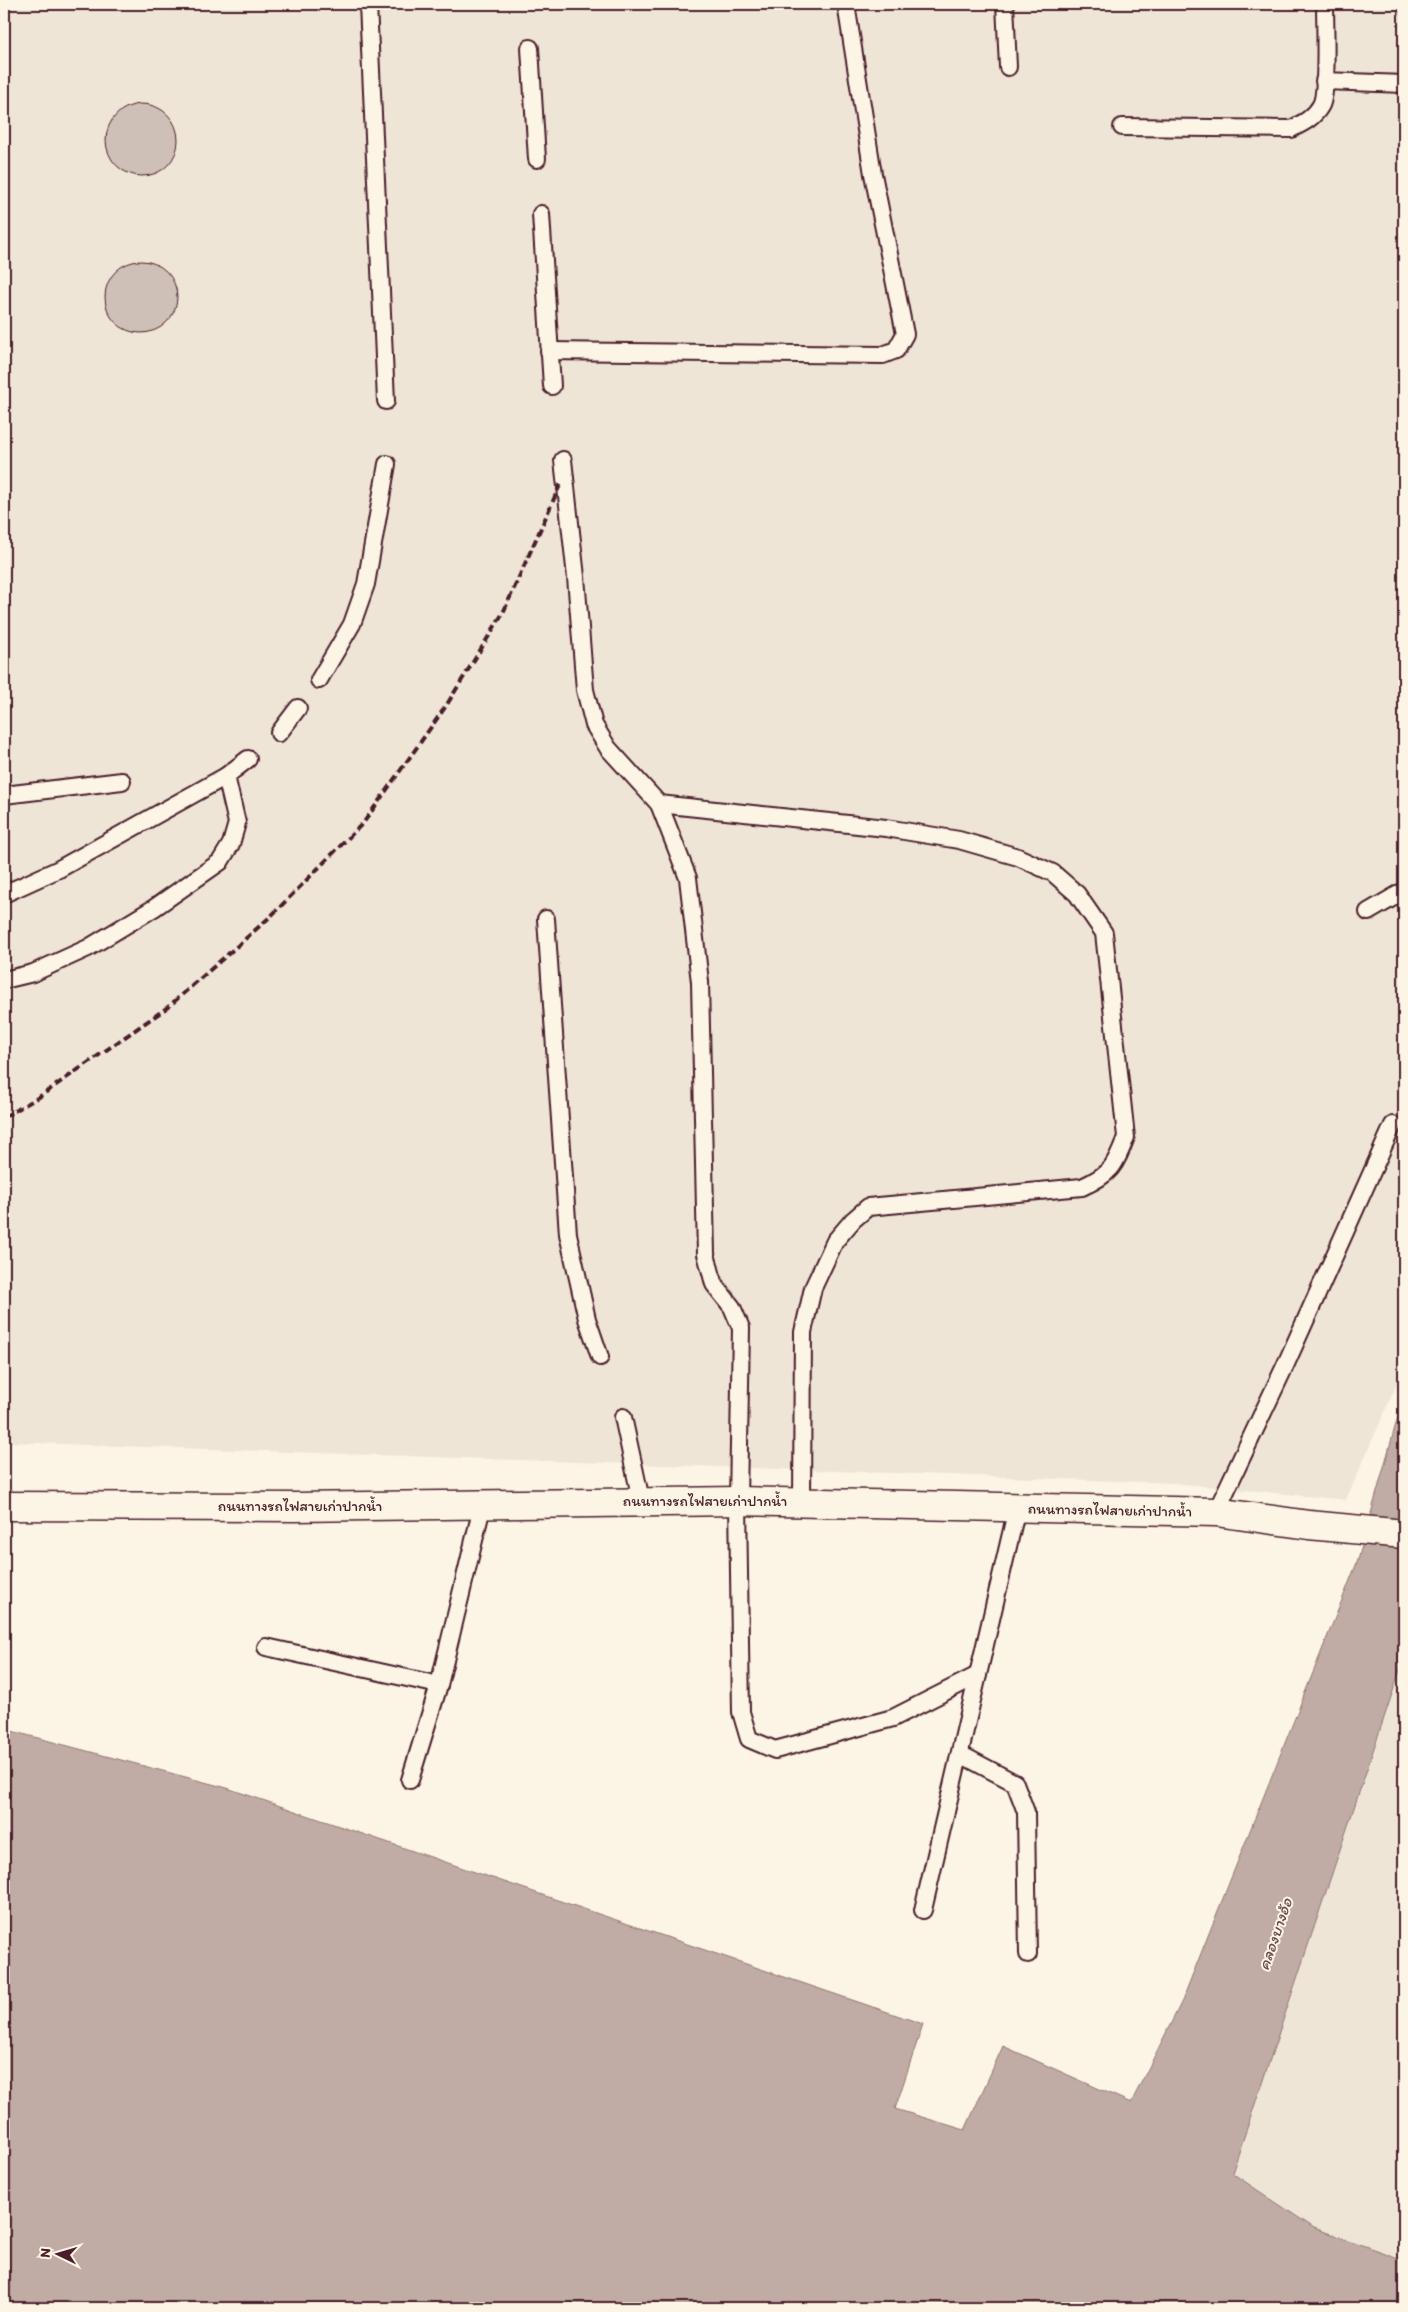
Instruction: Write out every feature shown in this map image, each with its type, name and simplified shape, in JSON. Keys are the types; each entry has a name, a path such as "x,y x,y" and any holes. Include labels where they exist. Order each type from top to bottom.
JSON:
{"main road":[{"name":"ถนนทางรถไฟสายเก่าปากน้ำ","path":"4,1506 295,1507 641,1500 738,1500 1216,1512 1309,1525 1404,1534"}],"lane":[{"path":"368,4 386,401"},
{"path":"549,351 883,355 896,350 905,334 873,174 846,4"},
{"path":"1005,4 1008,68"},
{"path":"1122,127 1291,129 1309,120 1322,104 1325,4"},
{"path":"530,48 536,160"},
{"path":"1324,81 1404,84"},
{"path":"541,214 552,386"},
{"path":"563,460 576,578 585,690 594,725 608,748 659,804 688,878 699,973 706,1254 714,1284 732,1307 741,1328 738,1500 741,1712 749,1739 775,1750 893,1718 978,1675"},
{"path":"319,680 352,624 366,584 387,464"},
{"path":"279,733 298,708"},
{"path":"4,894 59,869 226,776 248,759"},
{"path":"4,980 34,973 88,948 154,908 220,862 231,844 237,823 226,776"},
{"path":"4,795 122,781"},
{"path":"659,804 886,828 959,840 1018,857 1053,873 1077,894 1104,933 1126,1137 1116,1163 1101,1179 1082,1188 868,1206 853,1220 835,1241 813,1288 803,1332 802,1502"},
{"path":"1368,912 1404,891"},
{"path":"546,919 568,1234 587,1319 600,1357"},
{"path":"1216,1512 1285,1366 1393,1125"},
{"path":"623,1417 641,1500"},
{"path":"410,1780 439,1686 483,1503"},
{"path":"923,1910 1017,1508"},
{"path":"266,1647 439,1686"},
{"path":"960,1754 1015,1783 1026,1812 1028,1954"}],"shaded area":[{"path":"4,4 1404,4 1404,1368 1346,1500 1173,1483 4,1442"},
{"path":"1404,1658 1404,2260 1314,2228 1232,2173"}],"water":[{"name":"คลองบางอ้อ","path":"1404,1395 1404,1658 1232,2173 1314,2228 1404,2260 1404,2308 4,2308 4,1729 227,1788 923,2024 895,2109 965,2130 1003,2046 1131,2103 1182,2001 1358,1560"}],"building":[{"path":"142,104 156,107 168,114 175,126 178,140 175,154 168,166 156,173 142,176 128,173 116,166 109,154 106,140 109,126 116,114 128,107"},
{"path":"141,261 155,264 167,271 174,283 177,297 174,311 167,323 155,330 141,333 127,330 115,323 108,311 105,297 108,283 115,271 127,264"}],"railway":[{"path":"4,1117 39,1097 168,1007 270,917 364,822 446,706 503,613 561,483"}]}
